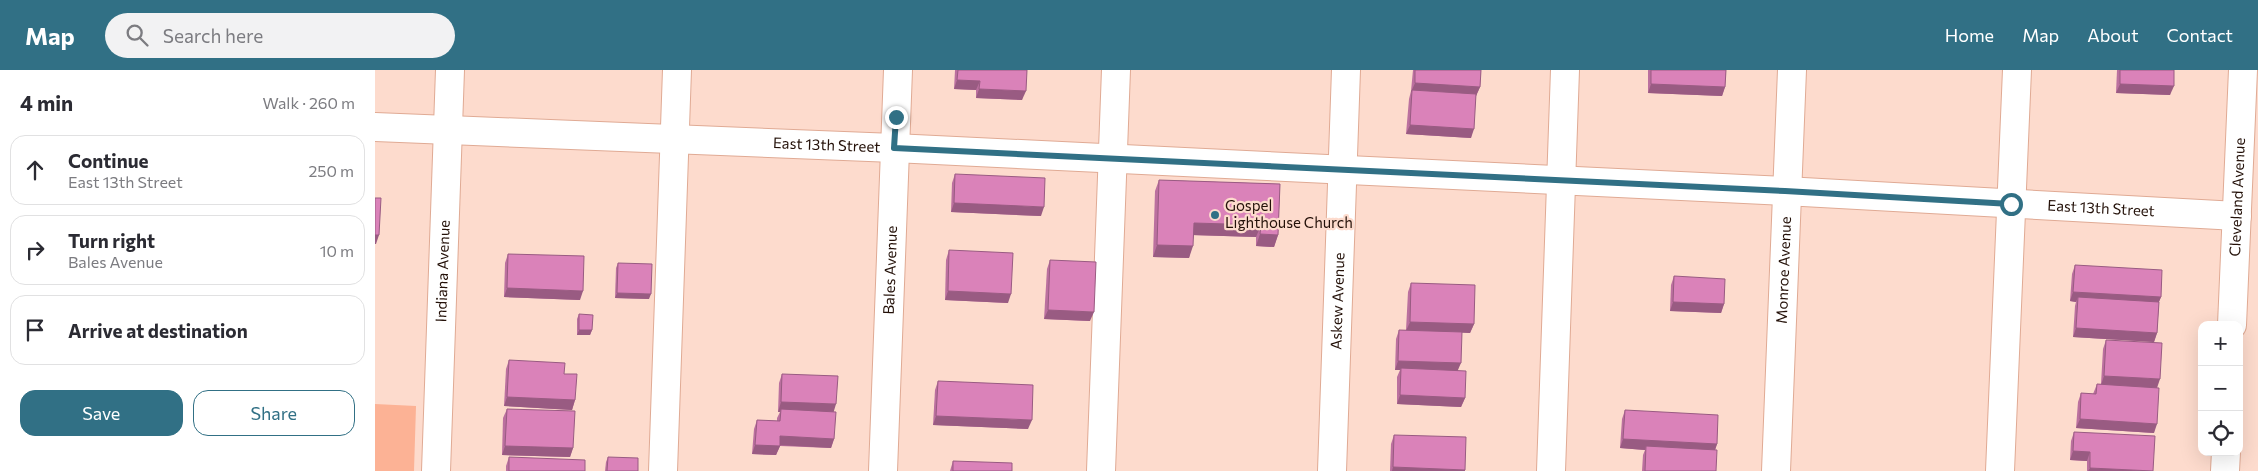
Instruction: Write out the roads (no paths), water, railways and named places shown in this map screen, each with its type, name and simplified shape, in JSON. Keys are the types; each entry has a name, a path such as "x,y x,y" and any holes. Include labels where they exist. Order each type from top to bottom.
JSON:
{"street":[{"name":"Indiana Avenue","path":"436,471 450,70"},
{"path":"663,471 677,70"},
{"name":"Bales Avenue","path":"883,471 898,70"},
{"path":"1101,471 1116,70"},
{"name":"Askew Avenue","path":"1332,471 1341,170 1346,70"},
{"path":"1551,471 1565,70"},
{"name":"Monroe Avenue","path":"1776,471 1785,191 1792,70"},
{"path":"2000,471 2017,70"},
{"name":"Cleveland Avenue","path":"2232,321 2243,70"},
{"name":"East 13th Street","path":"375,127 894,148 1785,191 2237,216"},
{"path":"2225,471 2226,456"}],"place":[{"name":"Gospel Lighthouse Church","path":"1215,215"}]}
